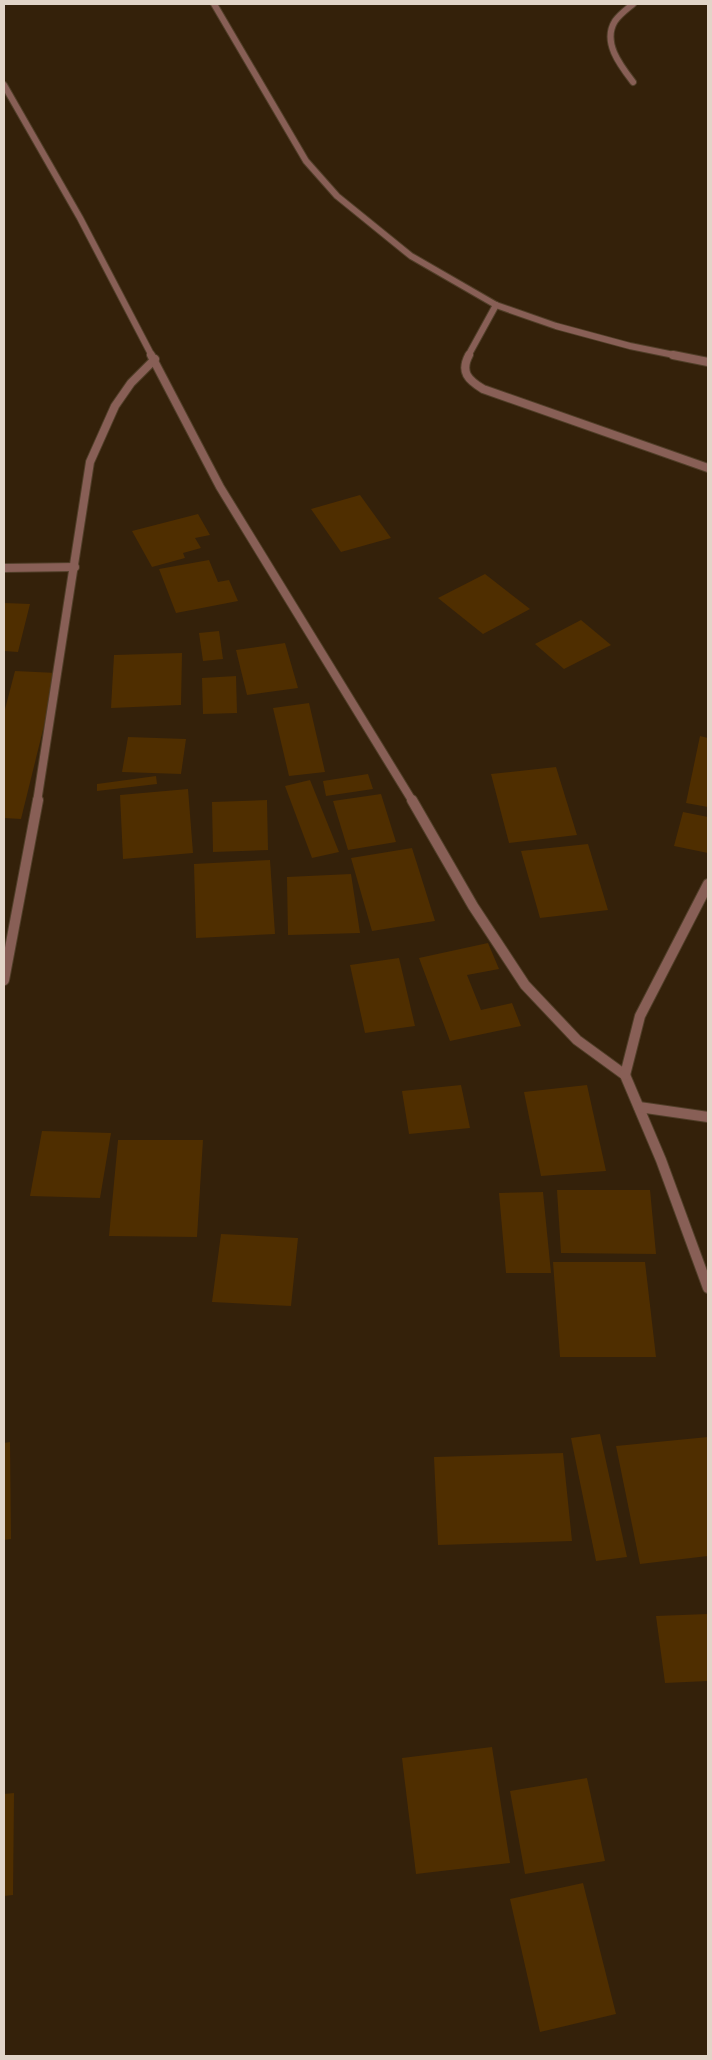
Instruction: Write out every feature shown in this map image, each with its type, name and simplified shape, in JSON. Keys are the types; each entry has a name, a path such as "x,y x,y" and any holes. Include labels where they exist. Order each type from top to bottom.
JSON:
{"street":[{"path":"214,4 306,161 337,196 411,256 496,305 556,326 630,346 708,362"},
{"path":"633,4 614,22 609,40 620,66 633,82"},
{"path":"4,85 80,218 220,487 295,612 332,667 374,741 433,834 474,906 525,985 577,1040 625,1075 661,1160 708,1288"},
{"path":"496,305 464,364 464,373 469,381 484,389 708,468"},
{"path":"4,980 42,776 90,462 108,416 123,390 155,359"},
{"path":"4,568 75,567"},
{"path":"625,1075 640,1016 708,884"},
{"path":"639,1107 708,1117"}],"building":[{"path":"360,495 391,538 341,552 311,509"},
{"path":"198,514 210,535 195,538 201,548 183,553 185,558 152,567 132,531"},
{"path":"209,560 218,582 229,580 238,601 176,613 159,569"},
{"path":"485,574 530,609 483,634 438,598"},
{"path":"4,603 30,604 18,652 4,651"},
{"path":"581,620 611,645 564,669 535,644"},
{"path":"219,631 223,659 203,661 199,633"},
{"path":"285,643 298,688 247,695 236,650"},
{"path":"182,653 181,705 111,708 114,655"},
{"path":"15,671 57,673 21,819 4,818 4,713"},
{"path":"236,676 237,713 203,714 202,678"},
{"path":"309,703 325,772 289,776 273,708"},
{"path":"700,736 708,738 708,807 686,803"},
{"path":"128,737 186,739 181,774 122,772"},
{"path":"556,767 577,835 509,843 491,774"},
{"path":"368,774 373,789 326,796 323,781"},
{"path":"156,776 157,784 97,791 97,784"},
{"path":"310,780 339,852 312,858 285,786"},
{"path":"188,789 193,853 123,859 120,795"},
{"path":"381,794 396,842 348,850 333,801"},
{"path":"267,800 268,850 213,852 212,802"},
{"path":"683,812 708,817 708,853 674,846"},
{"path":"588,844 608,910 540,918 521,851"},
{"path":"412,848 435,921 372,931 351,858"},
{"path":"270,860 275,934 196,938 194,864"},
{"path":"351,874 360,933 288,935 287,877"},
{"path":"488,943 499,969 467,975 481,1010 512,1003 521,1026 450,1041 419,958"},
{"path":"399,958 415,1026 365,1033 350,965"},
{"path":"461,1085 470,1128 409,1134 402,1091"},
{"path":"587,1085 606,1171 541,1176 524,1092"},
{"path":"42,1131 111,1133 100,1198 30,1196"},
{"path":"118,1140 203,1140 197,1237 109,1236"},
{"path":"557,1190 650,1190 656,1254 561,1253"},
{"path":"543,1192 551,1273 506,1273 499,1193"},
{"path":"221,1234 298,1238 291,1306 212,1302"},
{"path":"553,1262 645,1262 656,1357 560,1357"},
{"path":"600,1434 627,1557 596,1561 571,1438"},
{"path":"708,1437 708,1556 640,1564 616,1446"},
{"path":"10,1442 11,1539 4,1540 4,1443"},
{"path":"563,1453 572,1541 438,1545 434,1457"},
{"path":"708,1614 708,1681 665,1683 656,1616"},
{"path":"492,1747 510,1863 416,1874 402,1758"},
{"path":"587,1778 605,1861 525,1874 510,1791"},
{"path":"14,1793 13,1895 4,1896 4,1794"},
{"path":"583,1883 616,2014 540,2032 510,1899"}]}
